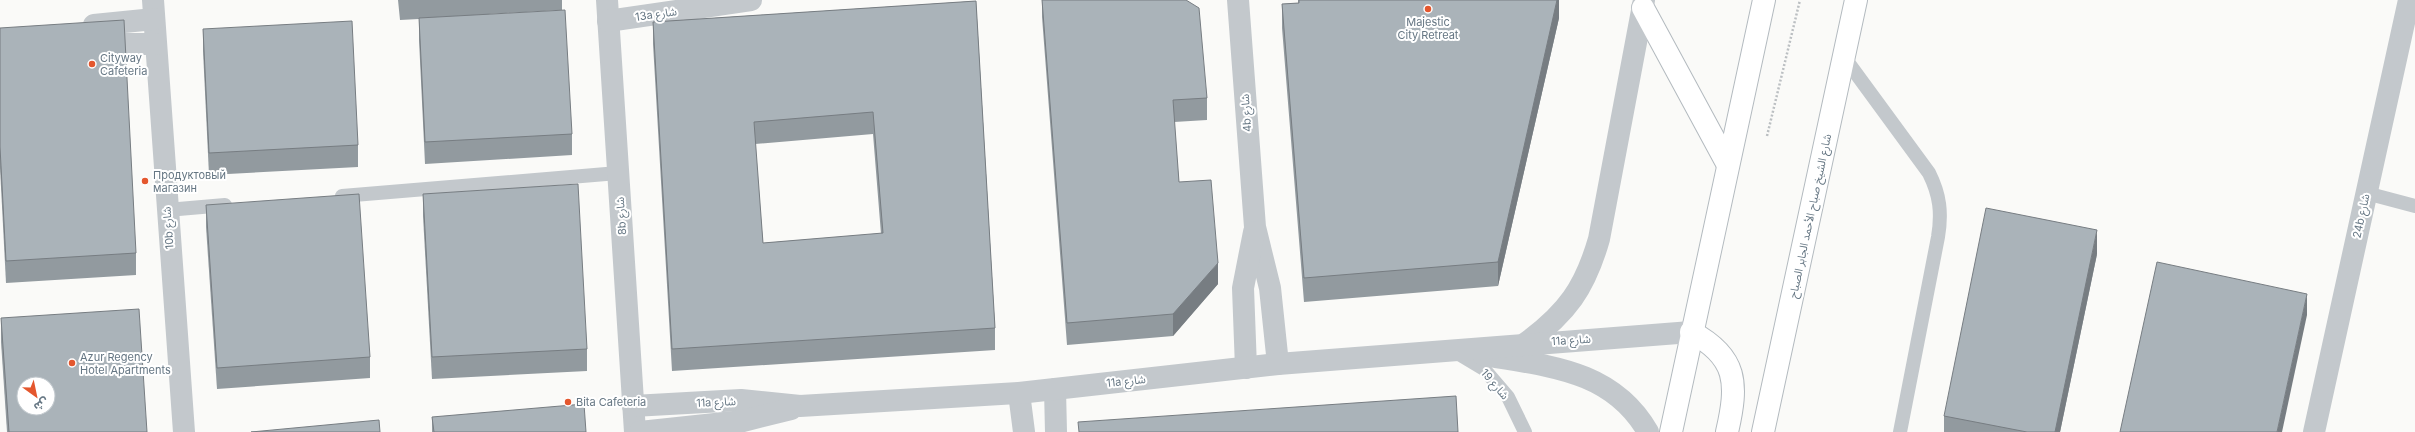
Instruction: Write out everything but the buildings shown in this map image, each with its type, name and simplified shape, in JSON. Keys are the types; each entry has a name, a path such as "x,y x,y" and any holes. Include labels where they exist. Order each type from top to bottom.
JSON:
{"main road":[{"path":"1670,432 1764,0"},
{"name":"شارع الشيخ صباح الأحمد الجابر الصباح","path":"1763,432 1856,0"},
{"path":"1643,4 1728,165"},
{"path":"1691,332 1710,342 1725,359 1733,380 1734,402 1727,432"}],"street":[{"name":"13a شارع","path":"608,10 751,0"},
{"name":"4b شارع","path":"1238,0 1255,227 1270,288 1278,364"},
{"name":"24b شارع","path":"2314,432 2409,0"},
{"path":"1526,343 1548,327 1567,309 1581,288 1592,264 1599,239 1643,4"},
{"path":"153,10 76,36 155,44"},
{"name":"10b شارع","path":"153,10 184,432"},
{"name":"8b شارع","path":"608,10 635,432"},
{"name":"4b شارع","path":"1246,368 1243,288 1255,227"},
{"name":"11a شارع","path":"633,406 741,400 800,406 1019,393 1278,364 1526,343 1691,332"},
{"name":"11a شارع","path":"1452,349 1568,369 1599,383 1626,403 1648,432"},
{"path":"1056,389 1056,432"},
{"path":"1019,393 1024,432"},
{"name":"11a شارع","path":"640,432 743,421 800,406"}],"lane":[{"path":"1844,57 1929,173 1937,188 1940,204 1938,237 1900,432"},
{"path":"325,197 618,173"},
{"path":"2366,193 2415,206"},
{"path":"167,210 238,204"},
{"name":"شارع 19","path":"1452,349 1484,369 1508,397 1525,432"}],"place":[{"name":"Majestic City Retreat","path":"1428,9"},
{"name":"Cityway Cafeteria","path":"92,64"},
{"name":"Продуктовый магазин","path":"145,181"},
{"name":"Azur Regency Hotel Apartments","path":"72,363"},
{"name":"Bita Cafeteria","path":"568,402"}]}
